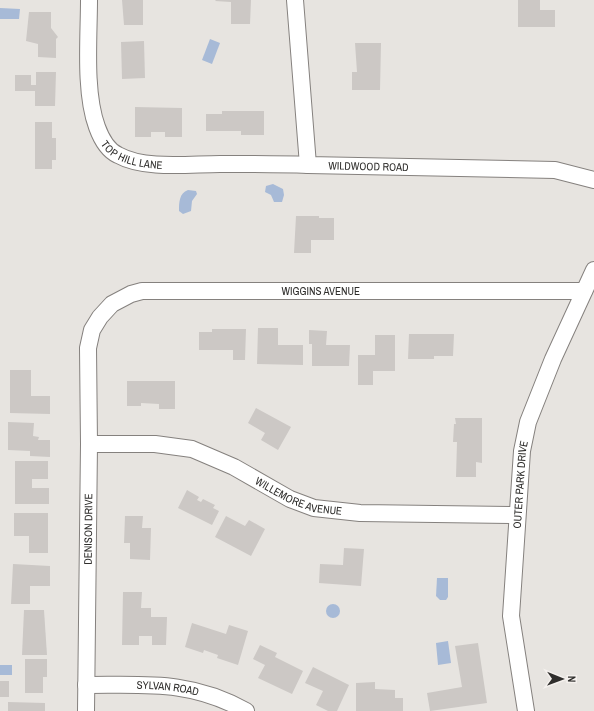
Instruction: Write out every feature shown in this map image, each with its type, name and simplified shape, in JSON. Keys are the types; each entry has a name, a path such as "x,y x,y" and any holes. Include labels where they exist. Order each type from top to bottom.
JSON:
{"street":[{"name":"TOP HILL LANE","path":"89,0 89,72 92,107 96,126 108,148 117,155 130,160 162,164 308,165"},
{"path":"295,0 308,165"},
{"name":"WILDWOOD ROAD","path":"308,165 555,170 594,180"},
{"name":"OUTER PARK DRIVE","path":"526,711 511,616 522,451 528,422 553,359 594,270"},
{"name":"WIGGINS AVENUE","path":"88,348 92,330 100,317 112,304 130,294 142,290 584,291"},
{"name":"DENISON DRIVE","path":"86,711 89,444 88,348"},
{"name":"WILLEMORE AVENUE","path":"89,444 154,444 192,449 234,467 290,499 314,508 346,512 517,515"},
{"name":"SYLVAN ROAD","path":"86,685 177,686 200,691 246,711"}],"water":[{"path":"0,8 20,9 19,19 0,19"},
{"path":"210,39 220,43 212,64 202,60"},
{"path":"273,184 283,189 284,195 282,202 274,202 271,195 265,192 266,186"},
{"path":"188,190 196,191 197,194 192,201 191,211 183,214 179,211 179,202 183,193"},
{"path":"437,578 448,578 448,597 446,600 440,600 436,596"},
{"path":"330,604 336,604 340,608 340,614 336,618 330,618 326,614 326,608"},
{"path":"448,641 451,663 438,665 436,643"},
{"path":"0,665 12,665 12,675 0,675"}],"building":[{"path":"122,0 143,0 143,25 124,25"},
{"path":"251,0 250,24 231,24 231,2 215,1"},
{"path":"518,0 540,0 540,10 555,10 555,27 518,27"},
{"path":"29,12 51,12 51,28 58,37 56,39 56,58 38,57 38,44 26,41"},
{"path":"144,41 145,78 122,79 121,42"},
{"path":"355,43 381,43 380,90 352,90 352,72 357,72"},
{"path":"36,72 56,72 55,106 35,106 35,91 15,91 15,75 31,75 31,85 36,85"},
{"path":"135,107 182,108 182,137 165,137 165,132 151,132 151,137 135,137"},
{"path":"222,111 264,111 264,135 241,135 241,131 206,131 206,114 222,114"},
{"path":"35,122 52,122 52,138 56,138 56,160 52,160 52,169 35,169"},
{"path":"296,216 319,216 319,218 334,218 334,240 311,240 311,253 294,253"},
{"path":"258,328 278,328 278,345 303,345 303,365 257,364"},
{"path":"212,329 246,329 245,360 233,360 233,350 199,350 199,332 212,332"},
{"path":"309,330 327,331 326,345 350,345 349,366 312,366 312,344 309,344"},
{"path":"409,334 454,334 453,356 434,356 434,359 408,359"},
{"path":"375,335 395,335 395,371 373,371 373,385 358,385 358,355 375,355"},
{"path":"10,370 31,370 31,396 50,396 50,414 10,413"},
{"path":"127,381 175,381 175,409 159,409 159,404 141,403 141,406 127,406"},
{"path":"256,408 291,427 278,450 261,440 265,433 248,423"},
{"path":"455,418 482,418 482,463 476,462 476,477 456,477 457,442 453,442 454,424 456,424"},
{"path":"8,422 34,423 33,436 39,437 38,440 50,440 50,457 30,456 30,451 8,450"},
{"path":"15,461 48,461 48,479 32,479 32,488 49,488 49,504 15,504"},
{"path":"187,490 199,497 197,500 201,502 203,499 215,505 213,508 219,511 212,525 178,508"},
{"path":"14,513 48,513 48,553 29,553 29,536 14,536"},
{"path":"125,516 143,516 142,528 151,528 150,560 130,559 130,543 124,543"},
{"path":"226,516 245,526 249,520 265,529 251,556 215,537"},
{"path":"344,548 364,549 361,586 319,583 320,564 343,565"},
{"path":"13,564 50,566 50,586 30,586 30,604 11,604"},
{"path":"123,592 142,592 141,608 151,608 151,617 167,617 166,645 152,645 152,636 139,636 139,645 122,645"},
{"path":"24,610 44,610 47,655 22,655"},
{"path":"192,623 226,634 229,625 248,631 238,665 217,658 218,655 204,650 203,653 185,647"},
{"path":"478,643 487,703 430,711 427,693 462,687 455,646"},
{"path":"260,645 277,653 275,657 303,671 292,694 258,678 265,665 253,659"},
{"path":"25,659 47,659 47,677 43,677 43,693 25,693"},
{"path":"313,667 349,685 337,711 328,711 316,705 323,691 305,683"},
{"path":"0,681 9,681 9,697 0,697"},
{"path":"375,682 375,689 395,690 395,698 403,698 403,711 356,711 356,683"},
{"path":"8,702 45,703 45,711 8,711"}]}
